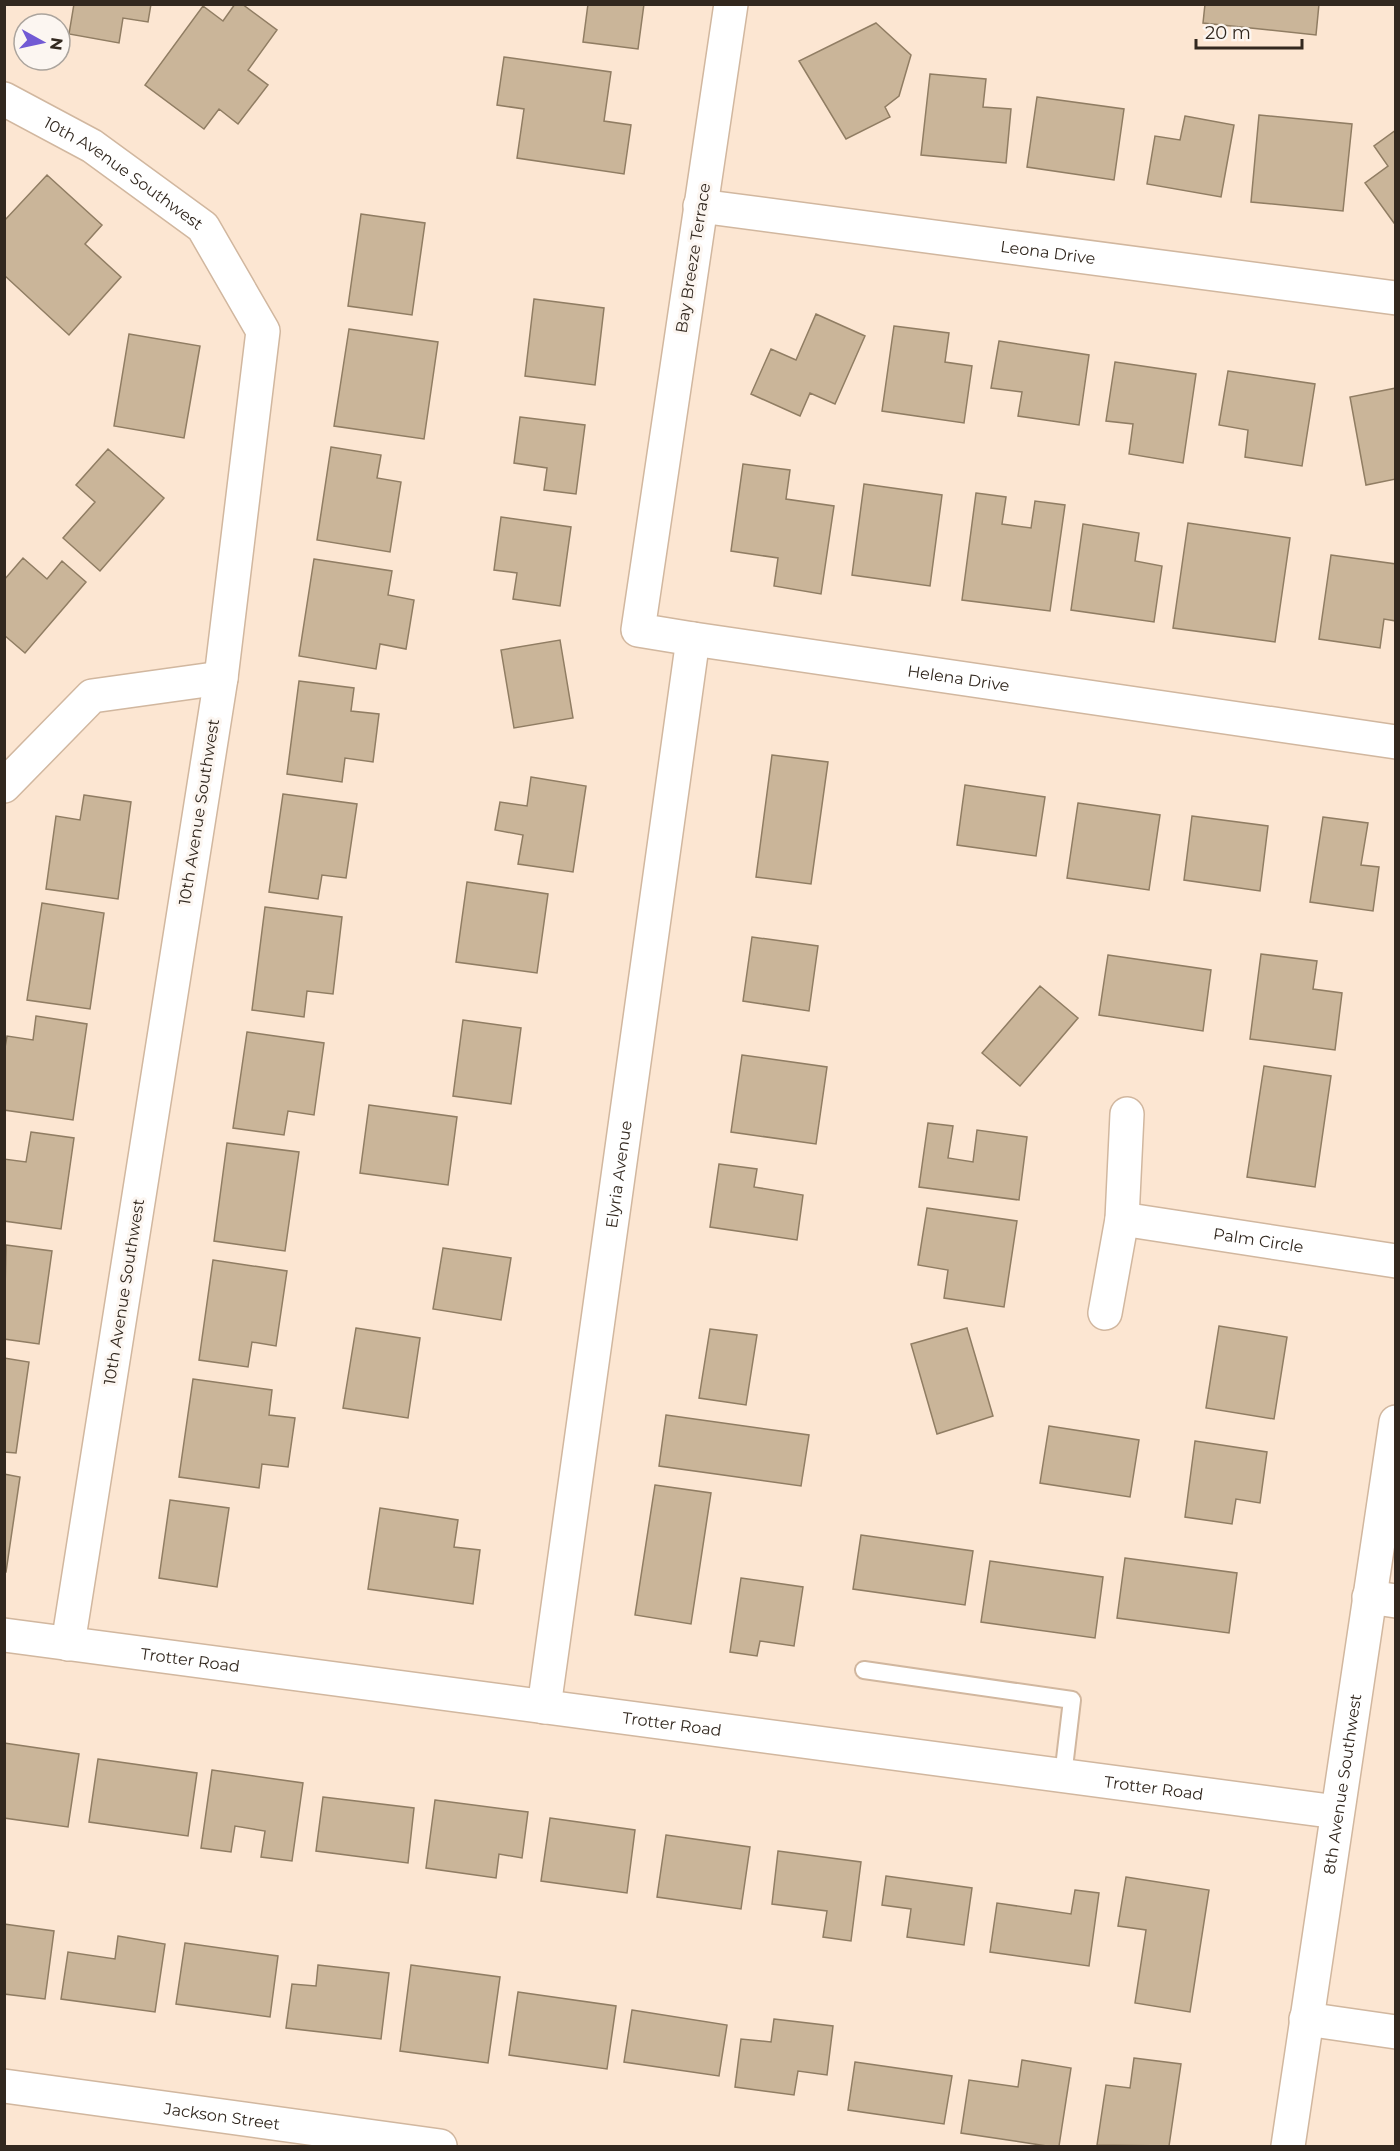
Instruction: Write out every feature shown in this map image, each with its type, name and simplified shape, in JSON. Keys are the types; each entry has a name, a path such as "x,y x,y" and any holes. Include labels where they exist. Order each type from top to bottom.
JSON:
{"street":[{"name":"Bay Breeze Terrace","path":"655,512 731,4"},
{"name":"10th Avenue Southwest","path":"4,99 92,146 202,227 263,331 220,678 68,1644"},
{"name":"Leona Drive","path":"700,207 1395,298"},
{"name":"Helena Drive","path":"655,512 638,630 1395,742"},
{"name":"Elyria Avenue","path":"544,1707 693,639"},
{"path":"4,786 92,696 220,678"},
{"path":"1105,1313 1122,1219 1127,1114"},
{"name":"Palm Circle","path":"1122,1219 1395,1261"},
{"name":"8th Avenue Southwest","path":"1288,2146 1337,1812 1382,1599 1395,1422"},
{"name":"Trotter Road","path":"4,1635 1337,1812"},
{"path":"1306,2019 1395,2032"},
{"name":"Jackson Street","path":"4,2086 440,2146"}],"lane":[{"path":"864,1670 1072,1700 1063,1776"}],"building":[{"path":"74,4 151,4 148,22 123,18 119,43 72,35"},
{"path":"235,4 242,4 277,30 248,70 268,85 238,124 219,109 204,129 145,85 203,6 223,21"},
{"path":"588,4 644,4 638,49 583,42"},
{"path":"1205,4 1319,4 1316,35 1203,23"},
{"path":"876,23 911,55 899,96 885,107 890,117 846,139 799,61"},
{"path":"504,57 611,72 604,121 631,125 624,174 517,158 524,109 497,105"},
{"path":"930,74 986,79 983,107 1011,109 1006,163 921,155"},
{"path":"1037,97 1124,109 1114,180 1027,167"},
{"path":"1259,115 1352,124 1343,211 1251,202"},
{"path":"1185,116 1234,125 1221,197 1147,184 1155,136 1180,140"},
{"path":"1396,130 1396,222 1394,223 1365,183 1388,166 1374,146"},
{"path":"47,175 102,225 85,244 121,277 69,335 4,275 4,221"},
{"path":"361,214 425,223 412,315 348,306"},
{"path":"534,299 604,308 595,385 525,376"},
{"path":"816,314 865,336 835,404 810,393 800,416 751,394 771,349 796,360"},
{"path":"894,326 949,333 945,362 972,366 964,423 882,411"},
{"path":"349,329 438,342 424,439 334,426"},
{"path":"129,334 200,346 184,438 114,426"},
{"path":"999,341 1089,355 1079,425 1018,416 1022,392 991,388"},
{"path":"1115,362 1196,374 1183,463 1129,454 1133,424 1106,421"},
{"path":"1228,371 1315,384 1302,466 1245,457 1248,430 1219,425"},
{"path":"1396,388 1396,479 1366,485 1350,397"},
{"path":"520,417 585,425 576,494 544,490 547,468 514,463"},
{"path":"331,447 381,455 377,478 401,482 390,552 317,540"},
{"path":"108,449 164,498 100,571 63,538 95,502 76,485"},
{"path":"743,464 790,470 786,499 834,506 821,594 774,586 778,558 731,551"},
{"path":"864,484 942,495 930,586 852,575"},
{"path":"976,493 1006,497 1002,524 1031,528 1035,501 1065,505 1050,611 962,600"},
{"path":"501,517 571,527 560,606 513,599 517,573 494,570"},
{"path":"1188,523 1290,538 1275,642 1173,628"},
{"path":"1083,524 1139,533 1135,561 1162,566 1154,622 1071,610"},
{"path":"1331,555 1396,564 1396,621 1384,619 1380,648 1319,639"},
{"path":"23,558 47,579 62,561 86,582 25,653 4,635 4,580"},
{"path":"314,559 392,571 388,595 414,600 406,649 380,644 376,669 299,656"},
{"path":"560,640 573,718 514,728 501,650"},
{"path":"299,681 354,688 351,711 379,714 373,762 345,758 342,782 287,774"},
{"path":"772,755 828,762 811,884 756,877"},
{"path":"531,777 586,786 573,872 518,864 523,835 495,830 500,802 527,806"},
{"path":"965,785 1045,797 1036,856 957,845"},
{"path":"283,794 357,804 346,878 322,875 318,899 269,892"},
{"path":"84,795 131,802 118,899 46,889 56,816 80,820"},
{"path":"1078,803 1160,815 1149,890 1067,878"},
{"path":"1192,816 1268,826 1260,891 1184,880"},
{"path":"1323,817 1368,823 1361,865 1379,867 1373,911 1310,902"},
{"path":"467,882 548,894 537,973 456,962"},
{"path":"42,903 104,913 90,1009 27,1000"},
{"path":"265,907 342,917 333,994 307,991 304,1017 252,1010"},
{"path":"752,937 818,946 809,1011 743,1001"},
{"path":"1261,954 1317,961 1313,989 1342,993 1335,1050 1250,1039"},
{"path":"1108,955 1211,970 1203,1031 1099,1015"},
{"path":"1040,986 1078,1018 1020,1086 982,1053"},
{"path":"36,1016 87,1024 73,1120 4,1110 4,1053 7,1036 33,1040"},
{"path":"463,1020 521,1028 511,1104 453,1096"},
{"path":"247,1032 324,1043 314,1115 288,1111 284,1135 233,1128"},
{"path":"742,1055 827,1067 816,1144 731,1132"},
{"path":"1264,1066 1331,1076 1315,1187 1247,1177"},
{"path":"369,1105 457,1117 448,1185 360,1173"},
{"path":"928,1123 953,1126 948,1158 973,1162 977,1130 1027,1137 1019,1200 919,1187"},
{"path":"31,1132 74,1138 61,1229 4,1221 4,1159 26,1162"},
{"path":"227,1143 299,1152 285,1251 214,1241"},
{"path":"719,1164 757,1169 754,1187 803,1195 797,1240 710,1227"},
{"path":"927,1208 1017,1221 1004,1307 944,1298 948,1270 918,1265"},
{"path":"6,1245 52,1251 39,1344 4,1339"},
{"path":"443,1248 511,1258 501,1320 433,1309"},
{"path":"213,1260 287,1271 276,1346 252,1342 248,1367 199,1360"},
{"path":"1219,1326 1287,1337 1274,1419 1206,1408"},
{"path":"356,1328 420,1338 408,1418 343,1408"},
{"path":"967,1328 993,1416 937,1434 911,1344"},
{"path":"710,1329 757,1335 746,1405 699,1398"},
{"path":"4,1358 29,1362 16,1453 4,1452"},
{"path":"193,1379 272,1390 269,1415 295,1418 288,1467 262,1464 259,1488 179,1477"},
{"path":"666,1415 809,1435 801,1486 659,1466"},
{"path":"1049,1426 1139,1440 1130,1497 1040,1483"},
{"path":"1195,1441 1267,1452 1260,1503 1236,1499 1232,1524 1185,1517"},
{"path":"4,1474 20,1477 6,1572 4,1572"},
{"path":"655,1485 711,1493 691,1624 635,1615"},
{"path":"170,1500 229,1508 217,1587 159,1578"},
{"path":"380,1508 458,1520 454,1547 480,1550 473,1604 368,1589"},
{"path":"861,1535 973,1551 965,1605 853,1589"},
{"path":"1125,1558 1237,1573 1229,1633 1117,1618"},
{"path":"990,1561 1103,1577 1095,1638 981,1622"},
{"path":"741,1578 803,1587 794,1646 760,1641 757,1656 730,1652"},
{"path":"4,1743 79,1754 68,1827 4,1818"},
{"path":"98,1759 197,1773 188,1836 89,1822"},
{"path":"212,1770 303,1783 292,1861 261,1857 265,1831 235,1826 231,1852 201,1848"},
{"path":"323,1797 414,1808 408,1863 316,1851"},
{"path":"435,1800 528,1812 522,1858 499,1854 496,1878 426,1868"},
{"path":"550,1818 635,1830 627,1893 541,1881"},
{"path":"666,1835 750,1847 741,1909 657,1897"},
{"path":"778,1851 861,1862 851,1941 823,1937 827,1911 772,1904"},
{"path":"886,1876 972,1888 964,1945 907,1937 911,1909 882,1905"},
{"path":"1126,1877 1209,1890 1190,2012 1135,2003 1146,1930 1118,1926"},
{"path":"1075,1890 1099,1893 1089,1966 990,1952 997,1903 1071,1914"},
{"path":"4,1924 54,1931 45,1999 4,1994"},
{"path":"118,1936 165,1944 155,2012 61,1999 68,1952 115,1959"},
{"path":"185,1943 278,1956 270,2017 176,2004"},
{"path":"318,1965 389,1973 381,2039 286,2028 292,1984 316,1986"},
{"path":"411,1965 500,1977 488,2063 400,2051"},
{"path":"518,1992 616,2006 607,2069 509,2055"},
{"path":"632,2010 727,2025 719,2076 624,2062"},
{"path":"774,2019 833,2026 827,2075 798,2071 794,2095 735,2087 741,2039 771,2042"},
{"path":"1134,2058 1181,2064 1169,2146 1097,2145 1106,2085 1130,2088"},
{"path":"1022,2060 1071,2068 1059,2146 961,2133 969,2080 1018,2087"},
{"path":"855,2062 952,2076 944,2124 848,2110"}]}
